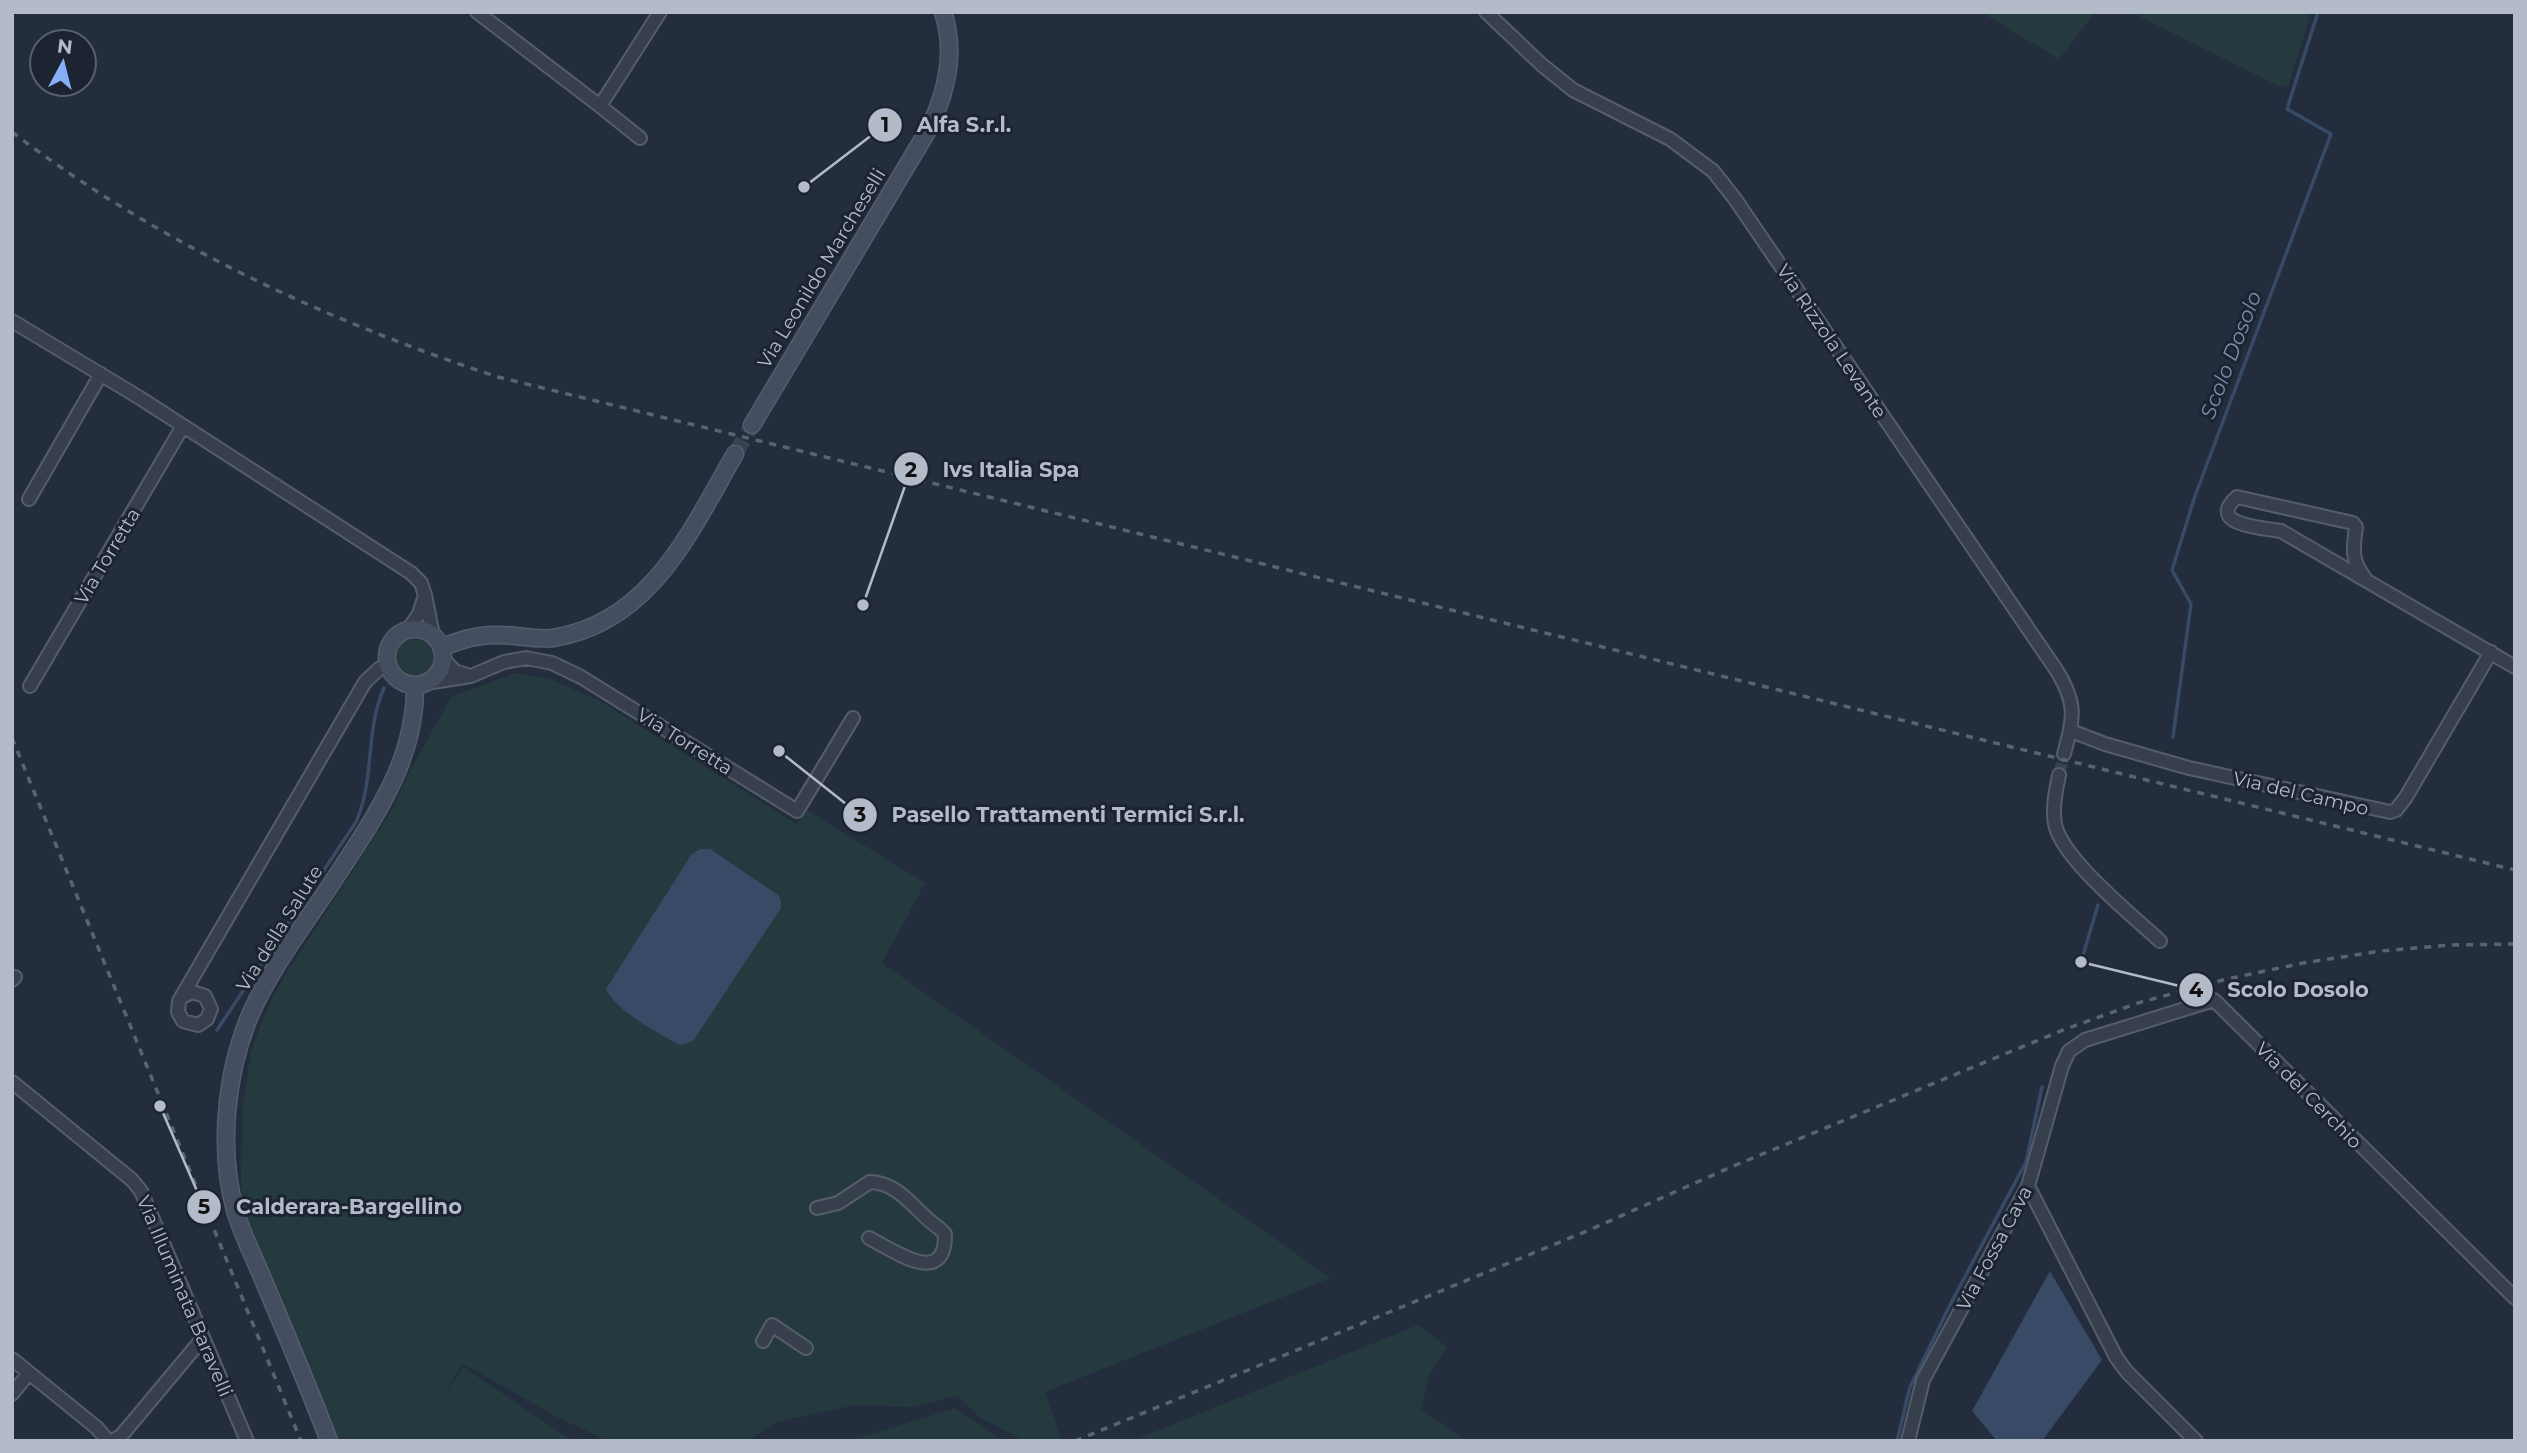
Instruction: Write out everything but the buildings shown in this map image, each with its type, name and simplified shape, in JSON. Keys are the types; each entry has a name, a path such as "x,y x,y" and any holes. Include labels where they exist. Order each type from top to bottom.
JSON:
{"street":[{"path":"477,12 640,138"},
{"path":"600,106 660,12"},
{"name":"Via Leonildo Marcheselli","path":"752,425 930,127 943,98 948,73 949,47 943,12"},
{"name":"Via Rizzola Levante","path":"1486,12 1573,90 1670,139 1713,171 1735,199 2069,691 2073,707 2064,754"},
{"path":"12,321 101,374 411,573 421,583 439,647 438,674 421,684 401,682 388,666 387,650 395,637 408,630 421,629 439,647 455,671 471,676"},
{"path":"29,499 101,374"},
{"name":"Via Torretta","path":"30,686 183,426"},
{"path":"439,647 482,635 537,639 560,637 592,626 622,610 649,589 672,560 735,454"},
{"path":"2365,578 2354,559 2356,527 2353,523 2237,497 2229,504 2231,518 2238,523 2281,531 2515,667"},
{"path":"408,630 419,614 425,595"},
{"name":"Via del Campo","path":"2070,731 2189,768 2390,812 2396,810 2406,797 2491,652"},
{"name":"Via Torretta","path":"421,684 471,676 513,660 526,658 552,663 581,677 797,811 853,718"},
{"path":"195,973 201,993 208,999 211,1009 207,1019 198,1025 188,1024 180,1017 178,1006 182,997 195,973 365,682 380,668 388,666"},
{"name":"Via della Salute","path":"329,1441 234,1208 227,1156 229,1102 238,1053 251,1013 277,967 391,790 407,743 421,684"},
{"path":"2059,775 2054,822 2061,841 2082,869 2160,941"},
{"path":"182,997 192,992 201,993"},
{"name":"Via del Cerchio","path":"2069,1051 2085,1040 2214,1000 2515,1298"},
{"name":"Via Fossa Cava","path":"1908,1441 1923,1380 2028,1186 2062,1066 2069,1051"},
{"name":"Via Illuminata Baravelli","path":"12,1082 132,1180 141,1191 247,1441"},
{"path":"817,1208 838,1203 870,1182 886,1184 895,1188 939,1228 945,1234 945,1242 943,1252 927,1265 917,1263 869,1238"},
{"path":"2028,1186 2116,1357 2126,1372 2196,1441"},
{"path":"763,1341 772,1325 806,1348"},
{"path":"12,1359 110,1441 121,1436 203,1338"},
{"path":"12,1394 29,1373"}],"green space":[{"path":"1981,12 2095,12 2059,59"},
{"path":"2130,12 2311,12 2288,87 2276,85"},
{"path":"415,639 428,644 433,657 428,670 415,675 402,670 397,657 402,644"},
{"path":"515,673 548,678 600,701 797,824 807,810 925,883 882,963 1331,1278 1045,1392 1062,1441 1024,1441 981,1418 956,1396 914,1407 855,1405 776,1422 748,1441 608,1441 559,1418 463,1364 432,1413 463,1367 573,1441 338,1441 251,1232 241,1192 242,1110 251,1051 277,988 393,808 451,697"},
{"path":"1418,1325 1447,1347 1429,1376 1421,1410 1468,1441 1132,1441"},
{"path":"955,1408 1004,1441 848,1441"}],"water":[{"path":"700,849 710,849 778,895 781,908 693,1041 680,1045 628,1013 606,989 691,855"},
{"path":"2050,1271 2102,1360 2042,1441 1997,1441 1972,1411"}],"waterway":[{"name":"Scolo Dosolo","path":"2173,737 2191,604 2172,570 2195,496 2331,134 2287,109 2318,12"},
{"path":"217,1030 356,822 366,789 374,721 384,688"},
{"name":"Scolo Dosolo","path":"2081,962 2098,905"},
{"name":"Scolo Dosolo","path":"1897,1441 1910,1387 2026,1162 2042,1087"}],"tunnel":[{"path":"735,454 752,425"},
{"path":"2059,775 2064,754"}],"railway":[{"path":"12,132 125,209 244,275 369,330 498,377 2515,870"},
{"path":"12,738 301,1441"},
{"path":"1075,1441 1587,1231 1731,1167 2063,1030 2138,1003 2223,980 2303,963 2381,951 2450,945 2515,944"}],"place":[{"name":"Alfa S.r.l.","path":"804,187"},
{"name":"Ivs Italia Spa","path":"863,605"},
{"name":"Pasello Trattamenti Termici S.r.l.","path":"779,751"},
{"name":"Scolo Dosolo","path":"2081,962"},
{"name":"Calderara-Bargellino","path":"160,1106"}]}
